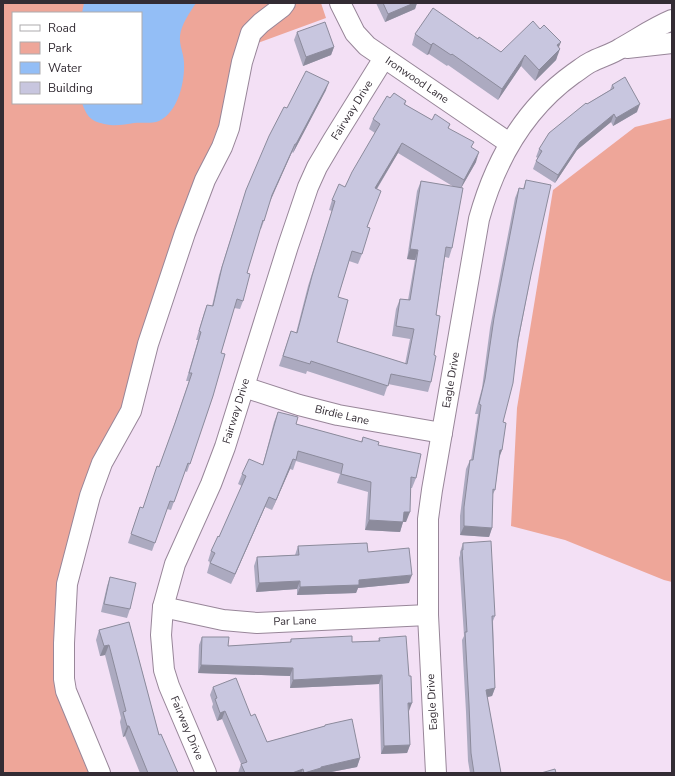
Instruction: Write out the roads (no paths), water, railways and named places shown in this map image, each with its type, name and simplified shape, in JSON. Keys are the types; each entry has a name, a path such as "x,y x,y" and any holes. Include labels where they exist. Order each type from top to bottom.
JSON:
{"street":[{"path":"100,773 66,691 64,679 64,643 67,584 83,519 97,475 131,411 148,344 183,240 205,180 222,147 229,128 242,62 251,33 285,3"},
{"name":"Ironwood Lane","path":"340,3 355,33 367,46 509,143"},
{"name":"Eagle Drive","path":"436,773 428,615 428,519 479,219 491,183 509,143 539,104 559,84 590,62 621,48 653,28 672,20"},
{"name":"Eagle Drive","path":"621,48 672,42"},
{"name":"Fairway Drive","path":"206,773 169,686 164,670 161,635 163,607 175,564 211,484 225,447 308,187 317,167 384,58"},
{"name":"Birdie Lane","path":"244,387 299,405 442,434"},
{"name":"Par Lane","path":"163,607 223,620 257,623 428,615"}],"water":[{"path":"84,3 196,3 184,23 180,36 184,63 182,87 176,104 166,117 159,121 153,122 113,125 95,121 89,117 82,104 142,104 142,12 82,12"}]}
